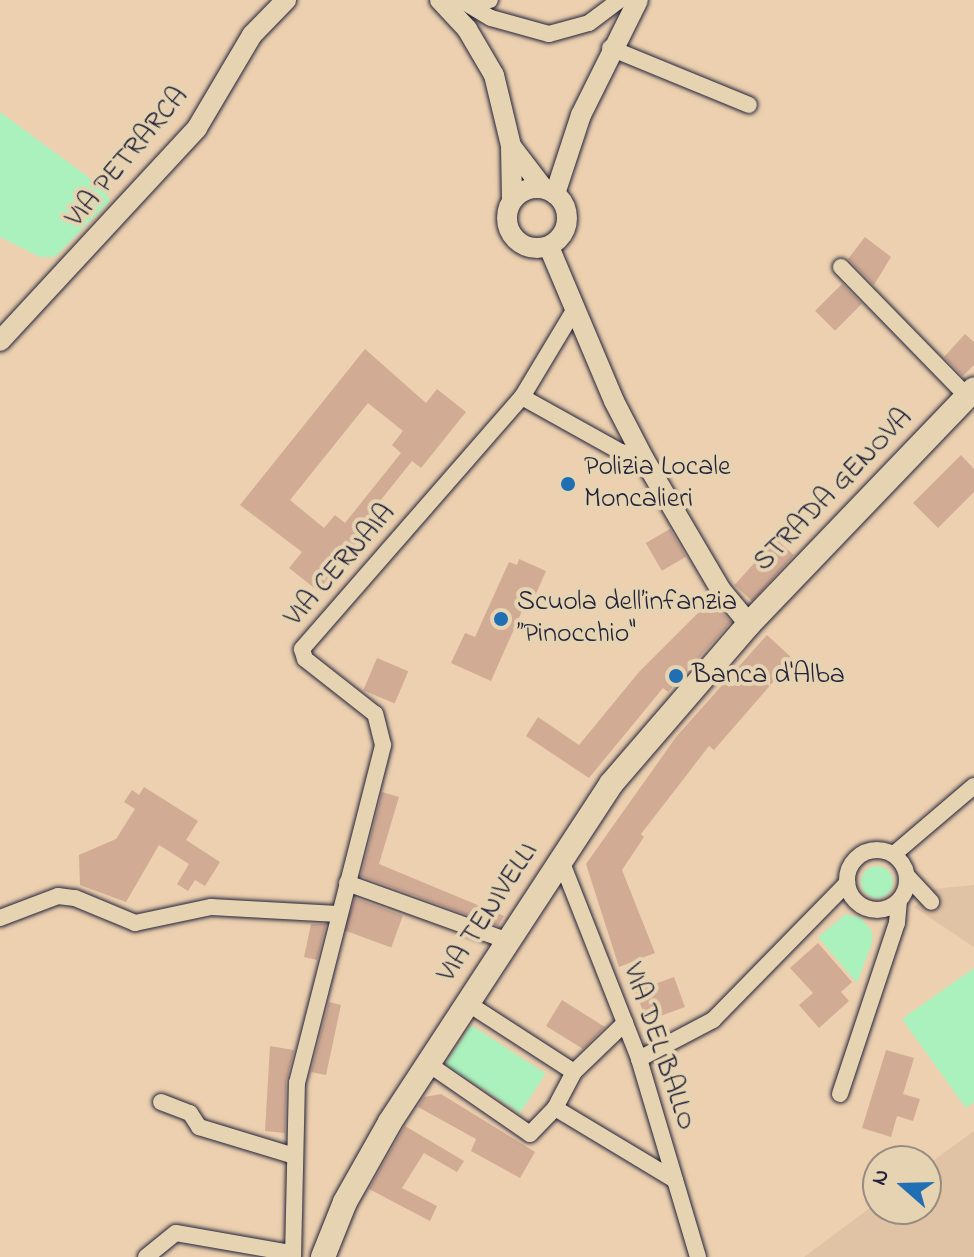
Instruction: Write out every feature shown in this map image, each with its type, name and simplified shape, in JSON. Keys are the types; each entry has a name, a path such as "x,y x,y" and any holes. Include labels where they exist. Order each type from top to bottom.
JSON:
{"main road":[{"name":"STRADA GENOVA","path":"747,626 971,392"},
{"name":"VIA TENIVELLI","path":"323,1257 345,1202 427,1063 560,858 637,749 747,626"}],"street":[{"name":"VIA PETRARCA","path":"0,341 197,128 252,35 284,0"},
{"path":"449,1 490,0"},
{"path":"449,1 491,18 549,34 589,23 620,0"},
{"path":"549,191 610,48 638,0"},
{"path":"449,1 494,75 511,146 512,200 506,219 513,237 529,248 549,247 563,235 568,217 511,146"},
{"path":"610,48 749,105"},
{"path":"512,200 526,190 549,191"},
{"path":"549,247 614,401 644,459 721,590 747,626"},
{"name":"STRADA GENOVA","path":"841,267 971,392"},
{"name":"VIA CERNAIA","path":"146,1257 176,1233 292,1255 291,1155 297,1083 383,745 381,725 375,714 305,659 302,649 522,397 576,307"},
{"path":"522,397 621,452 644,459"},
{"path":"639,1059 713,1020 847,883 851,864 866,851 894,854 974,786"},
{"path":"822,910 857,902 875,910 900,899 931,902 908,877 894,854"},
{"name":"VIA DEL BALLO","path":"560,858 639,1059 698,1257"},
{"path":"840,1094 885,949 897,923 900,899 908,877"},
{"path":"347,883 505,940"},
{"path":"847,883 857,902"},
{"path":"0,918 58,896 75,898 135,923 211,905 338,914"},
{"path":"875,910 885,949"},
{"path":"466,1002 574,1072"},
{"path":"427,1063 530,1134 555,1108 574,1072 625,1023"},
{"path":"161,1102 190,1113 199,1127 291,1155"},
{"path":"555,1108 675,1180"}],"shaded area":[{"path":"974,885 974,947 914,907 933,889"},
{"path":"974,1131 974,1257 804,1257 862,1214 862,1225 942,1225 942,1154"}],"green space":[{"path":"0,112 103,188 110,201 55,257 40,257 0,237"},
{"path":"877,866 888,871 893,882 888,893 877,898 866,893 861,882 866,871"},
{"path":"846,914 861,918 872,931 872,943 857,983 818,937"},
{"path":"974,968 974,1102 966,1108 902,1019"},
{"path":"471,1025 546,1073 520,1113 445,1064"}],"building":[{"path":"865,237 891,257 874,285 848,259"},
{"path":"842,284 862,304 835,331 815,311"},
{"path":"965,334 974,342 974,365 963,376 944,357"},
{"path":"365,349 426,403 437,389 466,412 421,468 412,461 356,531 362,536 318,591 289,568 302,552 240,505","holes":["368,403 403,431 392,445 401,453 345,523 335,515 324,528 290,500"]},
{"path":"961,455 974,469 974,492 938,528 913,503"},
{"name":"Polizia Locale Moncalieri","path":"565,474 578,481 570,493 559,488"},
{"path":"670,529 686,557 662,571 646,543"},
{"path":"776,539 794,555 752,601 735,585"},
{"name":"Scuola dell’infanzia ”Pinocchio\"","path":"519,559 546,571 531,605 526,602 491,681 451,663 465,633 475,637 509,562 517,565"},
{"path":"710,601 731,622 668,692 663,688 589,778 526,736 538,717 579,745 639,672"},
{"path":"767,635 793,659 714,750 709,746 641,834 644,837 622,870 655,953 619,967 586,864 676,737"},
{"path":"377,658 408,671 395,704 363,690"},
{"path":"144,787 198,821 186,840 220,862 205,886 195,880 188,891 177,884 189,864 159,845 126,902 80,885 79,855 116,839 135,809 124,802 132,790 139,795"},
{"path":"382,792 399,797 379,864 504,916 498,926 361,876"},
{"path":"355,898 403,915 391,947 343,930"},
{"path":"311,924 326,924 317,960 304,957"},
{"path":"818,943 852,982 841,992 849,1001 819,1028 799,1005 813,993 790,968"},
{"path":"674,977 685,1007 646,1021 635,991"},
{"path":"562,1000 605,1027 583,1049 546,1026"},
{"path":"329,1002 341,1005 326,1075 311,1072"},
{"path":"270,1046 294,1050 286,1082 285,1133 265,1131"},
{"path":"886,1050 914,1058 903,1094 920,1099 913,1121 897,1116 891,1137 862,1128"},
{"path":"441,1094 535,1152 520,1178 471,1151 476,1139 418,1107 424,1097"},
{"path":"405,1126 464,1161 457,1172 424,1153 402,1188 437,1206 430,1221 369,1189"}],"place":[{"name":"Polizia Locale Moncalieri","path":"568,484"},
{"name":"Scuola dell’infanzia ”Pinocchio\"","path":"501,619"},
{"name":"Banca d'Alba","path":"676,676"}]}
